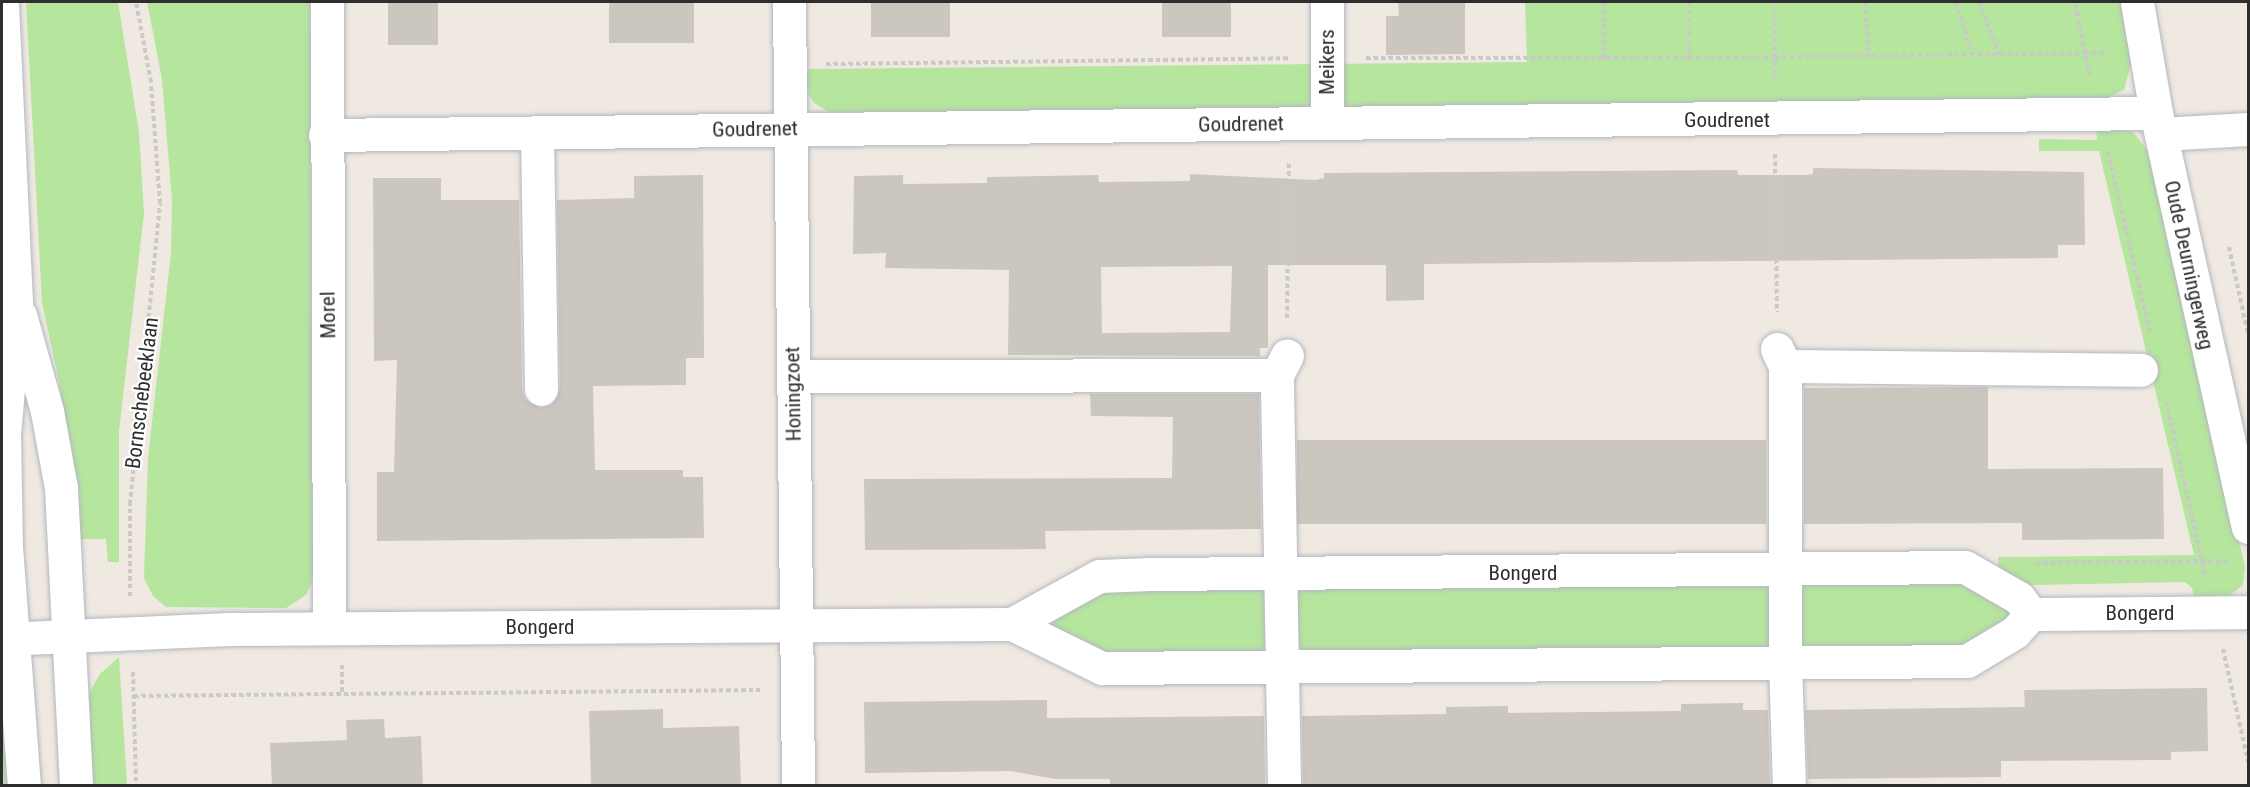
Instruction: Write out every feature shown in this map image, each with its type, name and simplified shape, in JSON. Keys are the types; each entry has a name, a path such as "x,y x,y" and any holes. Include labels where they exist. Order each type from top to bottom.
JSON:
{"street":[{"name":"Morel","path":"327,2 325,135 329,628"},
{"name":"Honingzoet","path":"789,2 798,786"},
{"name":"Meikers","path":"1327,2 1327,123"},
{"name":"Oude Deurningerweg","path":"2137,2 2159,123 2248,527"},
{"path":"2,5 16,302 4,433 7,638 24,786"},
{"name":"Goudrenet","path":"325,135 790,129 1028,129 1286,123 1774,120 2159,123 2248,129"},
{"path":"537,132 541,389"},
{"path":"16,302 47,411 61,488 76,786"},
{"path":"1789,786 1781,358 2141,370"},
{"path":"793,376 1282,365 1284,786"},
{"name":"Bongerd","path":"1012,624 1099,576 1785,571 1965,567 2019,598 2031,614"},
{"name":"Bongerd","path":"7,638 329,628 1012,624 1102,668 1967,661 2015,632 2031,614 2248,612"}],"path":[{"name":"Bornschebeeklaan","path":"136,2 150,82 160,203 130,504 136,786"},
{"path":"1603,2 1604,59"},
{"path":"1689,2 1689,59"},
{"path":"1775,2 1774,120 1781,358"},
{"path":"1865,2 1869,57"},
{"path":"1956,2 1972,54"},
{"path":"1979,2 1999,54"},
{"path":"790,64 1328,58 1689,59 2085,53 2075,2"},
{"path":"1282,365 1286,123"},
{"path":"134,696 796,690"}],"green space":[{"path":"26,2 118,2 139,132 144,213 119,431 119,562 108,562 106,539 74,539 60,386 42,303"},
{"path":"147,2 310,2 313,580 306,595 286,608 166,607 153,596 144,578 148,458 171,252 172,201 162,79"},
{"path":"1525,2 2121,2 2131,64 2124,90 2103,100 1531,110 829,112 814,103 804,87 803,69 1527,62"},
{"path":"2096,128 2133,132 2150,154 2245,567 2243,585 2229,596 2194,598 2192,588 2185,582 2030,585 1999,569 1998,557 2194,555 2099,151 2039,151 2039,139 2097,140"},
{"path":"1962,580 1996,594 2013,615 1964,651 1105,659 1053,631 1053,617 1099,587 1292,582 1791,586"},
{"path":"119,657 127,785 89,785 88,696 99,675"},
{"path":"2,704 12,785 2,785"}],"building":[{"path":"388,2 438,2 438,45 388,45"},
{"path":"609,2 694,2 694,43 609,43"},
{"path":"871,2 950,2 950,37 871,37"},
{"path":"1162,2 1231,2 1231,37 1162,37"},
{"path":"1398,2 1465,2 1465,54 1386,55 1386,16 1399,16"},
{"path":"1813,168 2084,172 2085,245 2058,245 2058,258 1424,264 1424,300 1386,301 1386,265 1268,265 1268,348 1260,348 1260,356 1008,355 1009,270 885,268 886,253 853,254 854,176 903,175 903,184 987,183 987,177 1098,175 1099,182 1190,181 1190,174 1316,180 1324,178 1324,173 1737,170 1738,175 1813,174","holes":["1232,266 1230,332 1102,333 1101,267"]},
{"path":"703,175 704,358 686,358 686,385 593,386 595,470 683,470 683,477 703,477 704,538 377,541 377,472 394,472 397,360 374,361 373,178 441,178 441,200 519,200 522,389 525,399 541,408 551,405 560,389 557,200 634,198 634,176"},
{"path":"1988,387 1988,469 2163,468 2164,539 2022,540 2022,523 1804,524 1804,388"},
{"path":"1090,394 1259,394 1261,529 1045,531 1046,549 865,550 864,479 1172,478 1173,417 1091,416"},
{"path":"1297,440 1766,440 1766,524 1297,524"},
{"path":"2207,688 2208,751 2171,752 2171,760 2001,761 2001,777 1808,779 1805,710 2025,707 2024,690"},
{"path":"1047,700 1047,718 1264,716 1265,785 1110,786 1110,779 1055,779 1011,771 865,773 864,702"},
{"path":"1743,703 1743,710 1768,710 1770,786 1303,786 1302,716 1446,714 1446,707 1508,706 1508,713 1681,711 1681,704"},
{"path":"663,709 663,728 739,726 741,786 591,786 589,711"},
{"path":"384,719 385,738 421,736 423,786 272,786 270,743 347,740 346,720"}]}
